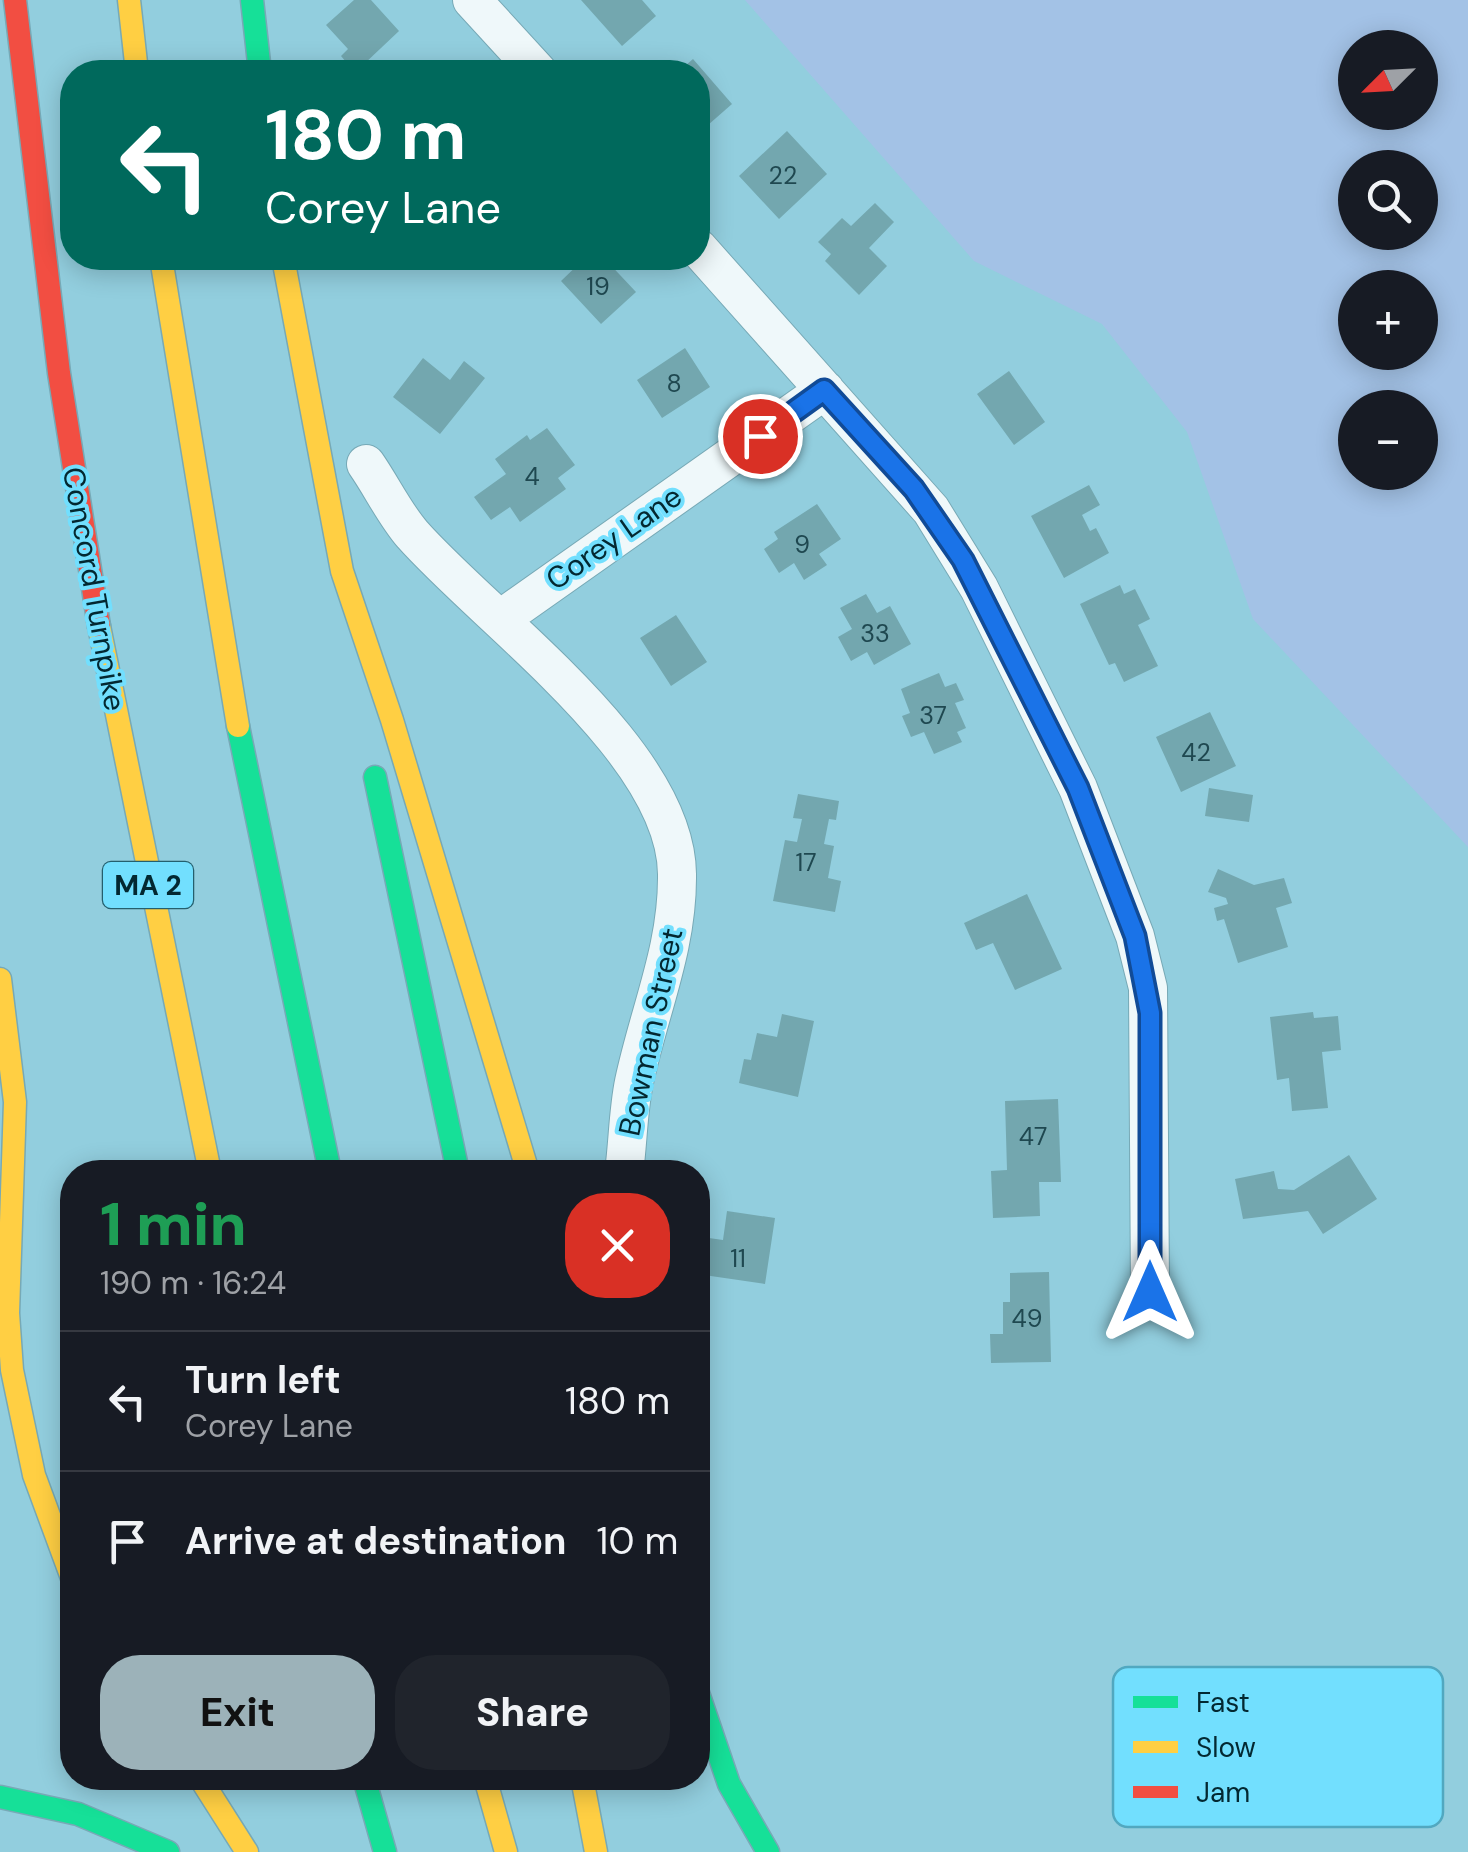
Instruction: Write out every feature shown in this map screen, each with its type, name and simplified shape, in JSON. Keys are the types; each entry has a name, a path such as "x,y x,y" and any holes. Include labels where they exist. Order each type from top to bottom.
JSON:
{"main road":[{"name":"Concord Turnpike","path":"15,0 59,374 102,646 208,1160"},
{"path":"129,0 136,60"},
{"path":"252,0 259,60"},
{"path":"163,270 236,716 328,1160"},
{"path":"286,270 342,572 357,693"},
{"path":"342,572 384,688 472,995 524,1160"},
{"path":"369,751 455,1160"},
{"path":"0,979 15,1102 4,1300 27,1450 60,1544"},
{"path":"710,1728 729,1784 768,1852"},
{"path":"208,1790 247,1852"},
{"path":"367,1790 384,1852"},
{"path":"488,1790 506,1852"},
{"path":"584,1790 596,1852"},
{"path":"0,1797 78,1814 168,1852"}],"street":[{"path":"472,0 527,60"},
{"path":"710,262 914,489 971,574 1078,788 1135,936 1150,1013 1150,1292"},
{"name":"Corey Lane","path":"502,618 824,390"},
{"name":"Bowman Street","path":"366,464 411,532 502,618 567,688 640,770 660,802 675,852 671,953 634,1083 625,1160"}],"shaded area":[{"path":"745,0 1468,0 1468,847 1253,619 1187,432 1102,324 974,261"}],"building":[{"path":"354,0 371,0 399,31 368,60 344,60 341,56 348,49 326,25"},
{"path":"581,0 642,0 656,16 622,46"},
{"path":"710,79 732,104 710,123"},
{"path":"787,131 827,174 779,219 739,176"},
{"path":"875,203 894,222 869,248 887,266 859,295 825,261 831,254 818,242 842,218 851,226"},
{"path":"572,270 615,270 636,292 601,324 561,281"},
{"path":"685,348 710,387 662,418 637,380"},
{"path":"423,358 450,380 464,361 485,378 440,434 393,397"},
{"path":"1009,371 1045,422 1014,445 977,394"},
{"path":"547,428 575,465 558,478 566,489 520,522 510,507 491,520 474,497 506,474 495,459 527,435 530,440"},
{"path":"1089,485 1100,505 1082,515 1090,531 1096,528 1109,553 1064,578 1031,516"},
{"path":"817,504 841,539 819,554 827,565 804,580 794,563 779,573 764,549 778,539 774,532"},
{"path":"1120,585 1124,594 1135,589 1150,619 1138,625 1158,666 1124,682 1115,663 1109,665 1080,604"},
{"path":"866,594 877,613 890,606 911,644 874,665 867,652 851,661 838,637 852,629 840,608"},
{"path":"676,615 707,662 671,686 640,638"},
{"path":"939,673 945,687 956,683 964,700 955,703 966,728 957,732 962,742 934,754 924,732 911,737 902,716 910,713 901,689"},
{"path":"1210,712 1236,766 1181,792 1156,737"},
{"path":"1209,788 1253,795 1249,822 1205,816"},
{"path":"798,794 839,801 836,820 829,819 824,844 834,846 828,878 841,881 835,912 773,901 785,840 797,842 802,819 793,818"},
{"path":"1218,869 1254,885 1284,878 1292,903 1276,908 1288,947 1238,963 1224,919 1217,921 1214,908 1228,904 1226,898 1208,892"},
{"path":"1027,894 1062,969 1015,990 993,943 976,950 964,923"},
{"path":"1313,1012 1314,1018 1338,1016 1341,1050 1322,1052 1328,1108 1292,1111 1289,1078 1277,1080 1270,1017"},
{"path":"782,1014 814,1021 798,1097 739,1083 744,1059 751,1060 757,1033 777,1037"},
{"path":"1058,1099 1061,1182 1039,1182 1040,1216 993,1218 991,1171 1007,1170 1005,1101"},
{"path":"1349,1155 1377,1199 1323,1234 1308,1211 1243,1219 1235,1179 1274,1171 1278,1189 1294,1190"},
{"path":"727,1211 775,1218 765,1284 710,1276 710,1238 723,1240"},
{"path":"1049,1272 1051,1362 991,1363 990,1334 1003,1334 1003,1302 1010,1302 1010,1273"}],"traffic: fast":[{"path":"252,0 259,60"},
{"path":"238,726 328,1160"},
{"path":"375,777 455,1160"},
{"path":"710,1728 729,1784 768,1852"},
{"path":"367,1790 385,1852"},
{"path":"0,1797 78,1814 168,1852"}],"traffic: slow":[{"path":"129,0 136,60"},
{"path":"163,270 238,726"},
{"path":"285,270 342,571"},
{"path":"342,571 392,720 524,1160"},
{"path":"99,626 208,1160"},
{"path":"0,979 15,1102 8,1313 12,1370 34,1475 60,1545"},
{"path":"208,1790 247,1852"},
{"path":"488,1790 506,1852"},
{"path":"584,1790 596,1852"}],"traffic: jam":[{"path":"15,0 59,373 99,626"}],"route":[{"path":"760,436 824,390 898,470 948,535 979,588 1078,788 1135,936 1148,988 1150,1292"}]}
